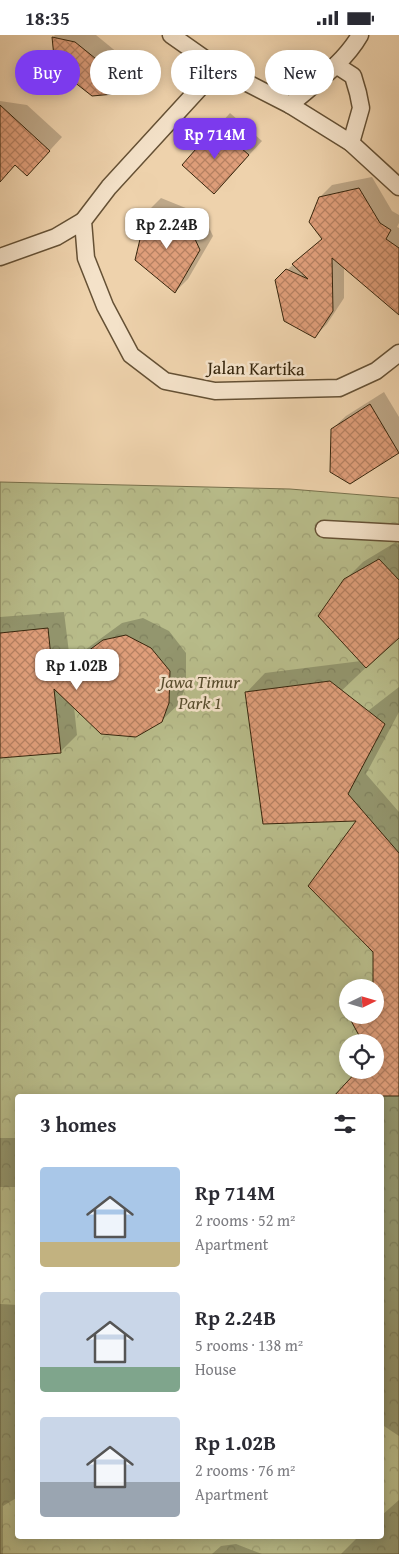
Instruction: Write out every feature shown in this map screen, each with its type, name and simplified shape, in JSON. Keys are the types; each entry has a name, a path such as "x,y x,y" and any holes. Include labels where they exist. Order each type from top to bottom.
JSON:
{"lane":[{"path":"171,35 192,50"},
{"path":"290,105 336,65 353,47 360,35"},
{"path":"336,65 353,76 361,108 351,143"},
{"path":"255,87 290,105 351,143 399,187"},
{"path":"0,257 56,237 83,221 109,187 193,95"},
{"name":"Jalan Kartika","path":"83,221 86,258 105,306 132,355 165,381 215,391 339,388 376,371 399,353"},
{"path":"324,529 399,533"}],"green space":[{"name":"Jawa Timur Park 1","path":"0,482 290,489 399,498 399,1554 0,1554"}],"building":[{"path":"52,37 75,42 90,54 90,94 80,87 80,50 53,50"},
{"path":"0,105 50,151 27,176 15,165 0,182"},
{"path":"216,126 249,155 214,194 182,165"},
{"path":"359,188 380,223 391,230 386,239 399,248 399,315 332,258 333,311 315,338 284,321 275,280 286,269 308,279 292,264 322,239 309,222 319,197"},
{"path":"147,210 190,228 200,250 175,293 135,260"},
{"path":"370,404 399,453 350,484 330,472 331,429"},
{"path":"379,559 399,580 399,638 366,668 318,616 344,579"},
{"path":"48,628 53,677 103,640 126,635 151,648 170,671 169,703 162,722 136,737 101,734 54,689 61,753 0,758 0,633"},
{"path":"330,681 385,724 348,794 399,853 399,1096 384,1096 384,1094 336,1094 350,1079 384,1079 384,1034 358,1034 353,1024 384,1024 384,979 373,979 373,952 308,886 356,821 263,824 245,692"}]}
